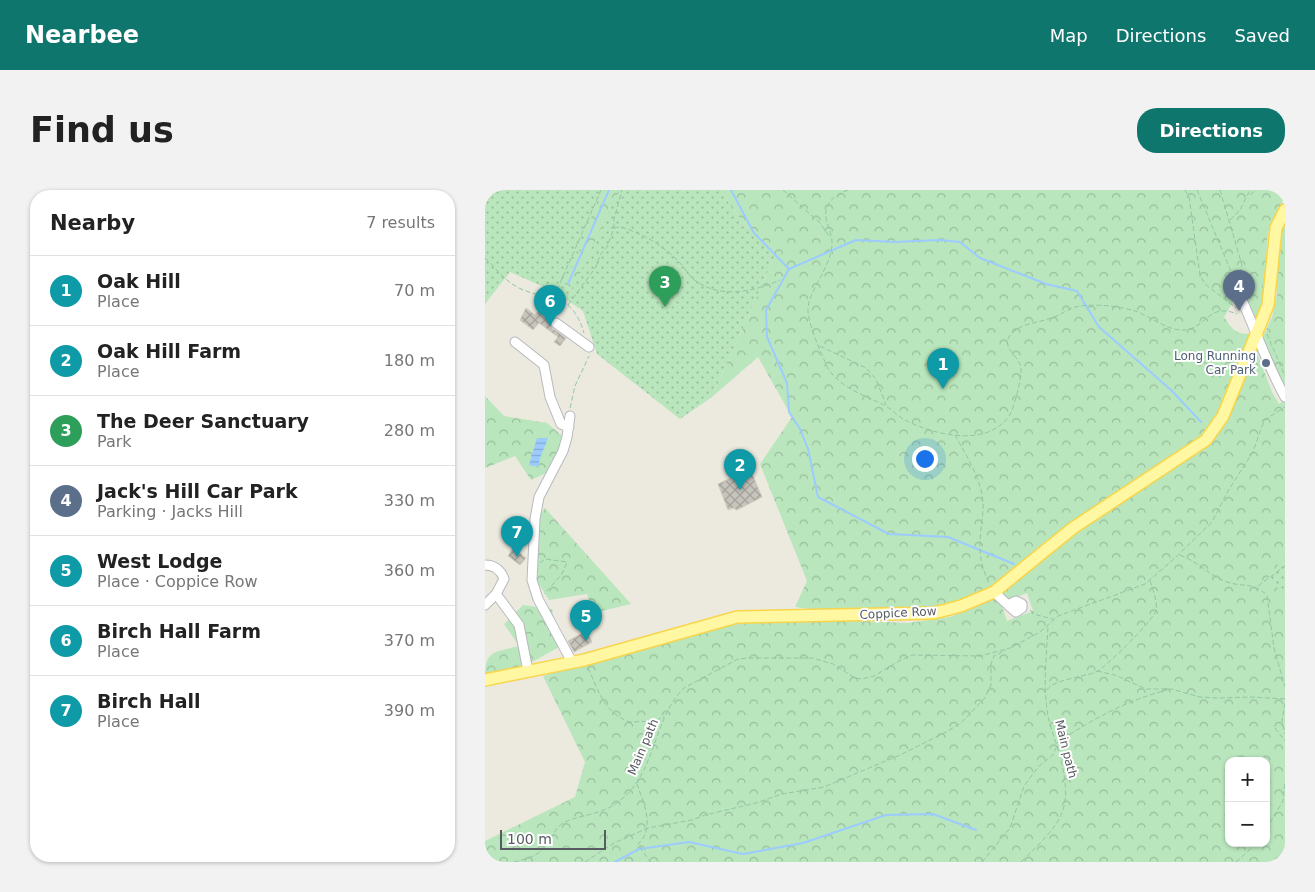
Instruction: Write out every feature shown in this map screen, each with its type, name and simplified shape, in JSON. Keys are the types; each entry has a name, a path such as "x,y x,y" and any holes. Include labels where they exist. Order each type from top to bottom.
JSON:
{"main road":[{"name":"Coppice Row","path":"485,680 584,660 737,617 934,613 961,606 994,592 1073,528 1206,440 1223,416 1268,305 1276,228 1285,210"}],"lane":[{"path":"1237,285 1259,329 1272,375 1285,398"},
{"path":"557,323 589,347"},
{"path":"515,342 544,365 550,397 558,417 561,424 569,427"},
{"path":"570,416 563,451 539,496 535,519 532,580 538,599 572,662"},
{"path":"485,565 494,566 504,579 496,594 485,605"},
{"path":"994,592 1008,605 1016,601 1022,604 1022,608"},
{"path":"496,594 519,625 528,671"}],"path":[{"path":"554,297 601,190"},
{"path":"568,306 596,267 600,255 607,247 614,228 613,219 621,190"},
{"path":"783,190 819,222 832,239"},
{"path":"848,190 837,194 828,205 826,220 832,239 830,258 809,306 811,325 827,369 833,376 865,397 886,406 908,422 965,437 978,436 1003,424 1010,414 1021,367 1010,351 1007,343 1009,336 1022,326 1051,318 1073,307 1118,308 1136,312 1176,330 1194,328 1212,312 1219,311 1237,314"},
{"path":"1185,190 1189,197 1200,274 1205,284 1231,306 1239,310"},
{"path":"1197,190 1237,285"},
{"path":"1220,190 1242,265 1237,285"},
{"path":"1229,221 1240,210 1250,190"},
{"path":"1249,195 1256,190"},
{"path":"614,228 619,226 651,240 679,261 691,277 718,291 725,293 764,288 780,280"},
{"path":"485,258 506,280"},
{"path":"1259,329 1270,338 1285,376"},
{"path":"820,346 866,368 876,379 886,406"},
{"path":"955,435 972,465 980,490 983,510 979,538 981,566 994,592"},
{"path":"1179,555 1228,582 1257,587 1267,595 1274,648 1285,687"},
{"path":"533,573 545,559 567,562 556,582 538,599"},
{"path":"1257,587 1285,566"},
{"path":"1046,696 1047,688 1053,683 1076,679 1097,671 1108,664 1151,621 1157,610 1150,580"},
{"path":"1022,608 1054,619"},
{"name":"Main path","path":"1021,862 1050,833 1064,808 1067,790 1047,710 1048,624"},
{"path":"585,862 614,843 648,828 692,820 705,815 757,804 782,794 824,787 900,755 947,732 974,711 991,686 991,664 994,656 1009,648"},
{"name":"Main path","path":"514,862 537,855 547,845 556,829 563,823 612,806 637,784 646,769 665,717 649,723 644,720 627,721 609,711 584,660"},
{"path":"1097,671 1115,675 1146,689 1171,689 1209,698 1285,699"},
{"path":"982,862 1010,828 1024,786 1038,767 1053,755 1057,745 1079,728 1128,703 1171,689"},
{"path":"1285,703 1282,721 1285,734"},
{"path":"1275,728 1285,741"},
{"path":"1284,794 1285,781"},
{"path":"637,784 648,828 644,839 639,844 650,862"},
{"path":"1270,823 1281,806 1285,791"},
{"path":"1236,862 1253,847"}],"green space":[{"path":"485,190 720,190 738,216 775,256 712,397 680,419 597,354 583,311 555,292 510,272 485,304"},
{"path":"604,190 619,190 573,288 565,285"},
{"path":"720,190 1285,190 1283,201 1268,233 1266,288 1258,326 1239,292 1224,317 1235,331 1247,334 1252,333 1214,423 1199,438 1082,515 1006,577 979,594 946,606 925,610 858,613 795,607 807,581 760,464 792,417 758,357 712,397 775,256 738,216"},
{"path":"1285,218 1285,384 1279,382 1264,340 1257,353 1272,392 1279,404 1285,400 1285,556 1267,580 1285,593 1285,862 485,862 485,841 575,797 585,762 543,676 725,626 764,621 839,620 908,623 950,617 978,606 1009,587 1084,528 1204,447 1220,431 1272,317 1277,295 1276,242","holes":["1027,593 1033,611 1007,621 1001,603"]},
{"path":"485,396 504,416 547,423 566,439 555,469 531,480 515,456 485,468"},
{"path":"545,508 631,604 593,613 587,594 549,600 534,576 538,517"},
{"path":"1285,556 1285,593 1267,580"},
{"path":"523,605 552,609 559,647 501,679 485,678 485,669 489,657 498,652 519,646 504,624"}],"water":[{"path":"537,438 548,438 538,467 529,465"}],"building":[{"path":"526,308 535,315 540,309 546,314 544,316 550,321 552,328 566,338 560,346 554,342 558,337 539,323 533,330 520,320"},
{"path":"750,469 762,497 737,510 733,508 728,510 718,484"},
{"path":"513,548 526,558 520,565 508,556"},
{"path":"586,631 592,642 574,652 568,641"}],"waterway":[{"path":"568,284 609,190"},
{"path":"731,190 754,233 789,269 856,240 895,242 939,240 960,242 980,258 1046,284 1077,291 1099,327 1171,390 1201,422"},
{"path":"789,269 766,310 767,337 787,383 789,412 800,429 808,449 818,497 889,534 948,537 1014,564"},
{"path":"615,862 639,849 689,842 743,854 803,843 886,815 933,814 976,830"}],"place":[{"name":"The Deer Sanctuary","path":"665,307"},
{"name":"Jack's Hill Car Park","path":"1239,311"},
{"name":"Birch Hall Farm","path":"550,326"},
{"name":"Long Running Car Park","path":"1266,363"},
{"name":"Oak Hill","path":"943,389"},
{"name":"Oak Hill Farm","path":"740,490"},
{"name":"Birch Hall","path":"517,557"},
{"name":"West Lodge","path":"586,641"}]}
